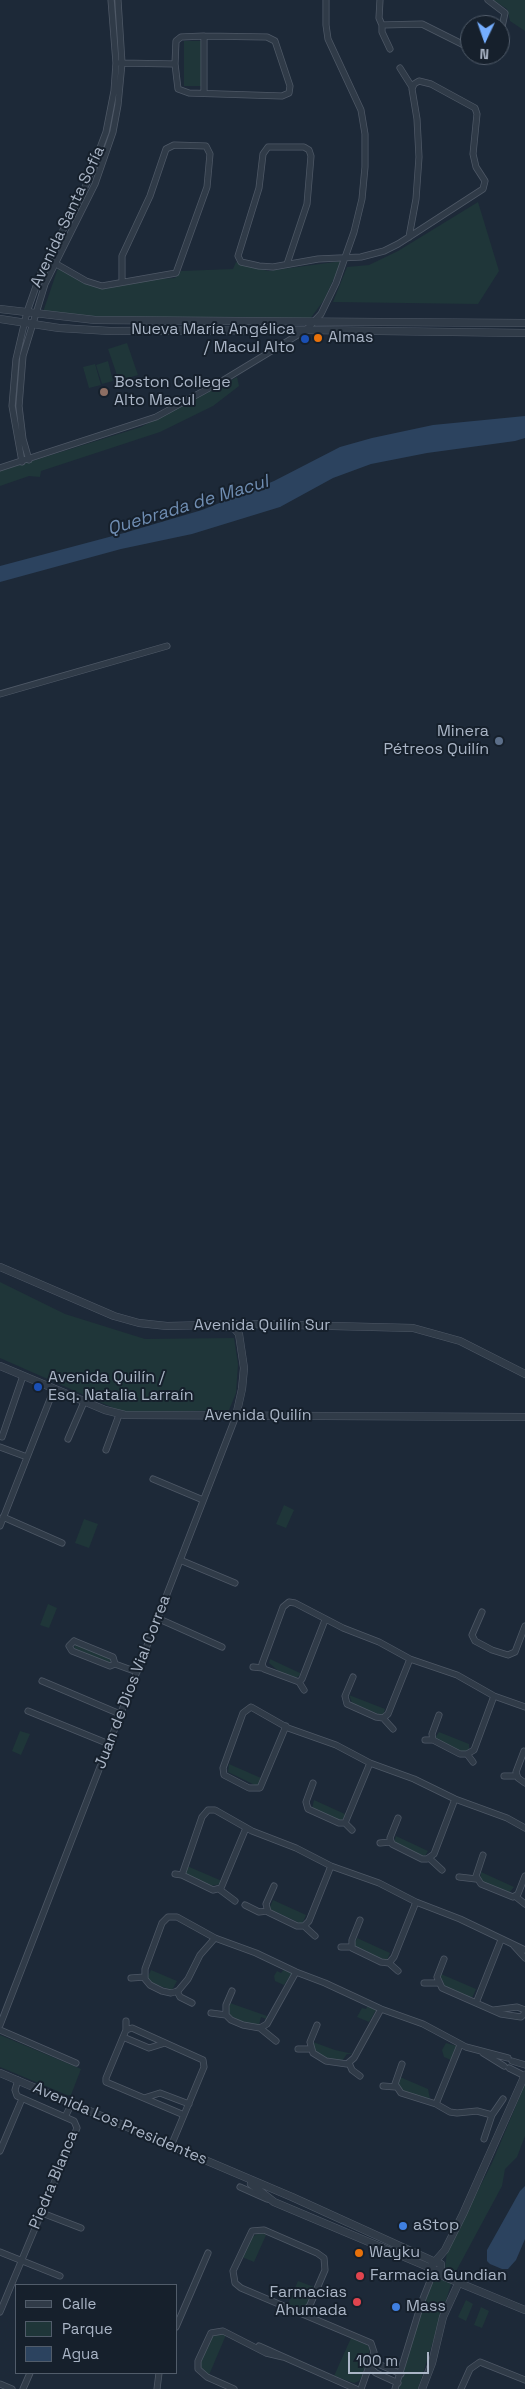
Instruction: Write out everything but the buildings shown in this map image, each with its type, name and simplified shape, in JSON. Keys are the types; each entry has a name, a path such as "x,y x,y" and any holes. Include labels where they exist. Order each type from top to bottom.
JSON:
{"street":[{"name":"Avenida Santa Sofía","path":"26,461 14,421 12,390 16,359 47,259 86,185 100,152 112,105 119,63 111,0"},
{"name":"Avenida Santa Sofía","path":"31,313 54,263 89,197 105,158 118,104 118,0"},
{"path":"0,468 156,417 210,388 306,330 315,322 336,283 346,258 362,199 365,134 359,103 328,38 326,0"},
{"path":"380,0 379,18 382,24 383,35 390,48"},
{"path":"488,0 505,13 505,15"},
{"path":"382,24 422,24 460,43"},
{"path":"204,36 204,93"},
{"path":"204,36 267,37 275,41 291,88 289,93 282,96 185,92 178,89 175,64 176,41 178,38 204,36"},
{"path":"119,63 175,64"},
{"path":"400,68 412,87 418,119 419,157 415,206 409,237"},
{"path":"287,264 306,204 311,156 309,150 304,147 272,146 266,148 263,154 260,188 238,256 242,262 262,267 287,264 318,259 346,258 377,253 409,237 483,189 485,181 474,159 477,114 475,108 426,82 417,82 412,87"},
{"path":"47,259 92,284 108,286 148,276 172,275 178,272 207,187 210,154 206,146 174,145 166,149 150,196 122,256 122,282"},
{"path":"0,308 95,320 525,322"},
{"path":"0,319 110,331 306,330 525,333"},
{"path":"0,694 167,646"},
{"name":"Avenida Quilín Sur","path":"0,1267 126,1320 153,1325 222,1326 252,1324 384,1326 421,1329 460,1341 525,1374"},
{"path":"222,1326 234,1328 239,1334 242,1327 252,1324"},
{"name":"Juan de Dios Vial Correa","path":"0,2025 236,1416 244,1379 239,1334"},
{"name":"Avenida Quilín","path":"0,1366 84,1402 119,1414 525,1417"},
{"path":"2,1437 23,1376"},
{"path":"0,1526 54,1389"},
{"path":"68,1439 84,1402"},
{"path":"106,1450 119,1414"},
{"path":"0,1447 27,1457"},
{"path":"153,1479 203,1500"},
{"path":"3,1517 62,1544"},
{"path":"180,1560 235,1583"},
{"path":"263,1668 262,1661 285,1604 295,1603 325,1620 379,1642 410,1659 457,1675 494,1696 525,1707"},
{"path":"482,1612 472,1635 475,1641 492,1650 508,1655 514,1652 525,1626"},
{"path":"157,1618 222,1647"},
{"path":"299,1682 302,1680 325,1620"},
{"path":"116,1664 113,1657 77,1641 70,1644 72,1651 110,1666 116,1664 137,1672"},
{"path":"383,1718 388,1714 410,1659"},
{"path":"253,1667 263,1668 299,1682 304,1690"},
{"path":"353,1677 345,1696 346,1703 351,1707 383,1718 393,1729"},
{"path":"42,1681 120,1714"},
{"path":"424,1740 433,1740 460,1754 468,1754 474,1750 494,1696"},
{"path":"340,1704 346,1703"},
{"path":"286,1726 260,1788 250,1788 228,1778 220,1771 246,1709 251,1708 259,1710 286,1726 336,1745 370,1763 414,1778 455,1799 506,1818 525,1828"},
{"path":"28,1711 109,1744"},
{"path":"433,1740 432,1734 439,1715"},
{"path":"517,1776 517,1768 524,1750"},
{"path":"468,1754 473,1762"},
{"path":"345,1822 370,1763"},
{"path":"504,1776 517,1776 525,1783"},
{"path":"313,1783 306,1802 308,1809 339,1823 345,1822"},
{"path":"390,1842 396,1848 422,1859 429,1858 435,1852 455,1799"},
{"path":"246,1828 223,1885 219,1889 214,1890 178,1874 201,1819 208,1810 217,1811 246,1828 296,1848 331,1866 379,1883 416,1902 460,1919 525,1950"},
{"path":"390,1842 398,1818"},
{"path":"345,1822 352,1830"},
{"path":"380,1843 390,1842"},
{"path":"476,1879 483,1855"},
{"path":"429,1858 442,1870"},
{"path":"304,1926 309,1921 331,1866"},
{"path":"515,1896 525,1876"},
{"path":"459,1877 476,1879 480,1884 509,1897 515,1896 525,1904"},
{"path":"274,1886 266,1904 267,1910 271,1915 297,1926 304,1926 315,1936"},
{"path":"219,1889 235,1901"},
{"path":"389,1962 394,1957 416,1902"},
{"path":"244,1905 259,1912 267,1910"},
{"path":"215,1938 200,1955 184,1986 177,1991 159,1990 150,1985 145,1978 144,1971 160,1926 166,1918 178,1917 215,1938 325,1982 381,2009 423,2024 460,2045 525,2065"},
{"path":"360,1920 352,1940 352,1947 356,1952 381,1962 389,1962 398,1970"},
{"path":"476,2003 501,1940"},
{"path":"514,1946 525,1958"},
{"path":"341,1947 352,1947"},
{"path":"438,1984 437,1977 444,1959"},
{"path":"260,2028 267,2024 296,1972"},
{"path":"131,1978 145,1978"},
{"path":"424,1983 438,1984 444,1989 508,2016 524,2016 524,2009 518,2006 494,2010"},
{"path":"177,1991 180,1997 192,2003"},
{"path":"226,2015 226,2005 232,1991"},
{"path":"349,2063 381,2009"},
{"path":"212,2013 226,2015 236,2022 260,2028 276,2040"},
{"path":"126,2021 126,2030 106,2082 184,2115"},
{"path":"317,2025 311,2040 310,2049 315,2055 326,2061 349,2063"},
{"path":"126,2030 132,2028 203,2060 204,2067 171,2146"},
{"path":"0,2030 76,2063"},
{"path":"123,2037 149,2048 165,2043"},
{"path":"436,2104 460,2045"},
{"path":"298,2049 310,2049"},
{"path":"368,2366 396,2386 419,2310 437,2266 493,2151 525,2076 483,2053"},
{"path":"349,2063 352,2070 360,2076"},
{"path":"396,2087 396,2078 402,2064"},
{"name":"Avenida Los Presidentes","path":"0,2073 292,2197 437,2266 455,2280 525,2310"},
{"path":"0,2151 22,2099 16,2093 18,2080"},
{"path":"383,2086 396,2087 406,2096 436,2104 454,2113 477,2110 492,2115"},
{"path":"144,2098 160,2093 188,2104"},
{"name":"Piedra Blanca","path":"0,2312 76,2130 76,2123 22,2099"},
{"path":"484,2140 492,2115 502,2099"},
{"path":"65,2117 72,2103"},
{"name":"Avenida Los Presidentes","path":"241,2176 274,2202 437,2266"},
{"path":"240,2187 274,2202"},
{"path":"284,2206 282,2199 292,2197"},
{"path":"42,2213 80,2228"},
{"path":"299,2312 305,2310 310,2305 325,2270 326,2264 323,2257 264,2230 252,2232 233,2271 234,2282 242,2288 370,2342 374,2349 373,2356 361,2389"},
{"path":"0,2252 60,2276"},
{"path":"178,2322 208,2252"},
{"path":"422,2389 432,2363 443,2317 455,2280"},
{"path":"310,2305 310,2314 315,2319"},
{"path":"234,2389 207,2377 198,2369 198,2361 209,2336 215,2331 221,2331 255,2345 266,2353 282,2357 353,2388 370,2374 376,2373"},
{"path":"373,2356 379,2365"},
{"path":"461,2389 470,2369 480,2362 525,2380"},
{"path":"368,2366 379,2365 401,2374"},
{"path":"23,2389 30,2374"},
{"path":"159,2374 159,2388"},
{"path":"0,2384 12,2389"}],"green space":[{"path":"493,0 525,0 525,31 510,21 507,9"},
{"path":"184,41 205,41 204,86 184,86"},
{"path":"478,202 499,271 478,304 333,302 347,267 369,265 398,251"},
{"path":"342,261 324,300 310,319 96,317 43,312 58,268 83,283 105,289 146,280 175,278 181,271 233,269 236,262 268,271"},
{"path":"127,343 138,375 119,381 108,349"},
{"path":"108,361 113,381 102,384 96,365"},
{"path":"95,364 101,385 89,388 83,367"},
{"path":"237,377 239,386 213,406 160,432 41,471 40,477 29,476 0,486 0,471 141,427"},
{"path":"0,1282 65,1314 145,1339 234,1338 238,1364 236,1393 229,1410 125,1413 0,1358"},
{"path":"284,1505 294,1510 286,1528 276,1524"},
{"path":"84,1519 98,1524 89,1548 75,1543"},
{"path":"48,1604 57,1608 49,1628 40,1625"},
{"path":"76,1643 112,1658 109,1664 74,1648"},
{"path":"270,1659 300,1673 300,1675 296,1678 282,1674 269,1663"},
{"path":"349,1695 385,1709 383,1716 352,1703"},
{"path":"20,1731 30,1734 21,1755 12,1751"},
{"path":"439,1732 469,1744 469,1751 463,1752 438,1741 435,1738"},
{"path":"229,1764 261,1778 257,1786 228,1772"},
{"path":"314,1800 347,1815 341,1821 312,1809"},
{"path":"396,1836 428,1851 425,1856 409,1851 394,1842"},
{"path":"187,1866 222,1881 220,1884 211,1886 183,1875"},
{"path":"481,1872 514,1887 509,1893 480,1881"},
{"path":"273,1900 306,1915 302,1924 269,1909"},
{"path":"357,1938 390,1953 386,1962 353,1947"},
{"path":"284,1969 292,1973 284,1985 275,1981 274,1976 277,1971 281,1973"},
{"path":"151,1970 177,1981 172,1990 151,1983 147,1979"},
{"path":"441,1974 476,1989 472,1998 444,1986 440,1978"},
{"path":"230,2003 267,2016 266,2019 261,2017 259,2025 245,2024 232,2018 228,2013"},
{"path":"368,2005 376,2010 369,2022 357,2017 362,2008 366,2009"},
{"path":"0,2035 81,2069 71,2095 0,2067"},
{"path":"313,2042 353,2054 347,2054 342,2061 330,2060 315,2053"},
{"path":"446,2043 457,2046 451,2060 444,2057 442,2050"},
{"path":"400,2077 428,2089 430,2099 402,2091 398,2083"},
{"path":"525,2084 525,2136 517,2157 505,2169 502,2186 454,2275 418,2389 399,2389 422,2307 435,2278 441,2280 445,2269 447,2251 492,2163"},
{"path":"261,2232 266,2235 254,2262 242,2257 250,2238"},
{"path":"298,2281 314,2287 307,2305 302,2309 288,2304"},
{"path":"466,2300 473,2304 466,2321 458,2317"},
{"path":"481,2307 489,2311 482,2328 474,2325"},
{"path":"220,2333 226,2335 209,2375 201,2368 201,2362 211,2337"},
{"path":"351,2338 367,2345 370,2349 362,2376 359,2381 354,2383 334,2376"}],"water":[{"path":"525,416 525,438 427,453 371,464 333,478 280,507 192,534 121,549 0,582 0,566 202,510 274,481 340,447 433,425"},
{"path":"525,2186 525,2239 516,2260 508,2269 502,2269 487,2261 487,2250 520,2191"}],"place":[{"name":"Almas","path":"318,338"},
{"name":"Nueva María Angélica / Macul Alto","path":"305,339"},
{"name":"Boston College Alto Macul","path":"104,392"},
{"name":"Minera Pétreos Quilín","path":"499,741"},
{"name":"Avenida Quilín / Esq. Natalia Larraín","path":"38,1387"},
{"name":"aStop","path":"403,2226"},
{"name":"Wayku","path":"359,2253"},
{"name":"Farmacia Gundian","path":"360,2276"},
{"name":"Farmacias Ahumada","path":"357,2302"},
{"name":"Mass","path":"396,2307"}],"water label":[{"name":"Quebrada de Macul","path":"188,506"}]}
